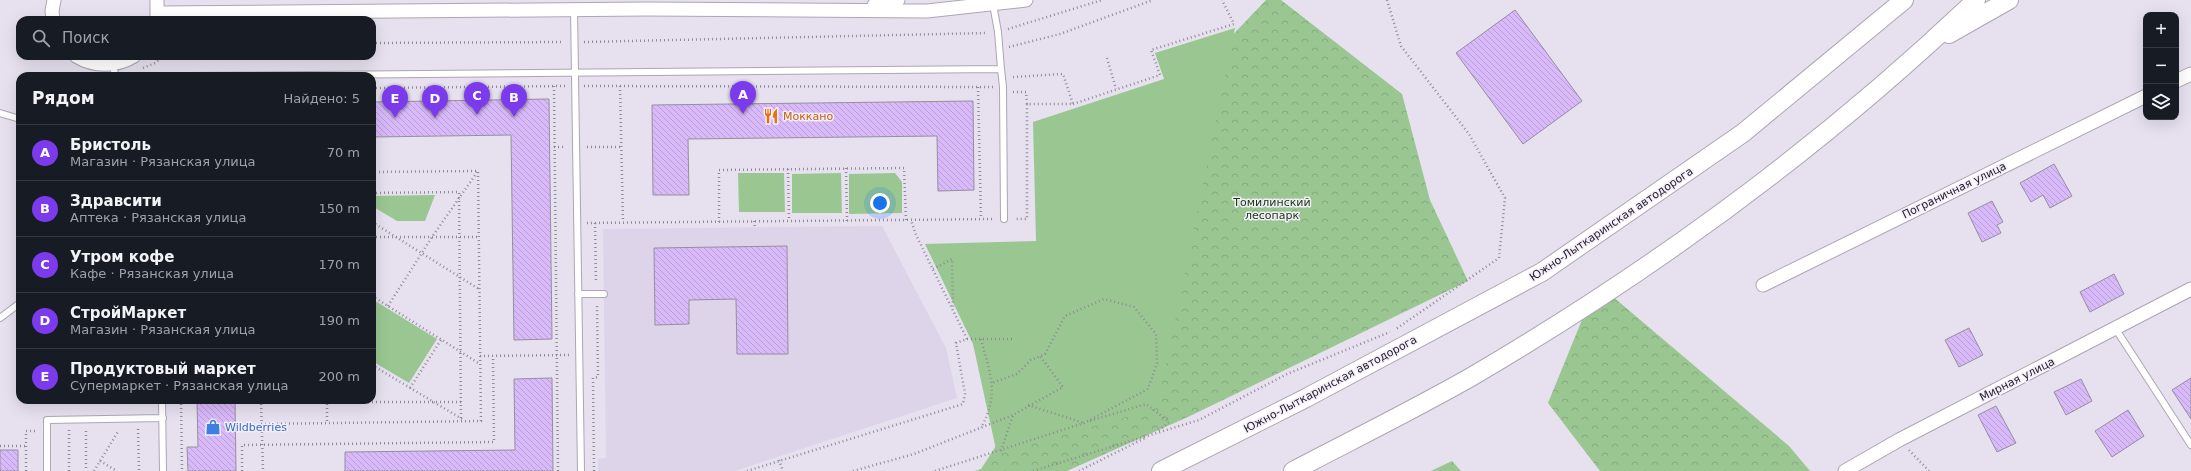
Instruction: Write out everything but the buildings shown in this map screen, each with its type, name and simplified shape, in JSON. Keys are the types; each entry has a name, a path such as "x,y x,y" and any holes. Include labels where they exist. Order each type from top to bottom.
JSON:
{"main road":[{"name":"Южно-Лыткаринская автодорога","path":"1161,471 1306,398 1542,272 1743,133 1904,0"},
{"path":"1293,471 1470,377 1646,266 1782,168 1926,48 1976,0"},
{"path":"1926,48 2010,0"}],"street":[{"path":"53,16 54,0"},
{"path":"859,9 898,0"},
{"path":"157,11 859,9 927,11 1026,0"},
{"path":"85,60 114,70 127,60"},
{"path":"2179,80 2190,76"},
{"name":"Пограничная улица","path":"1763,285 2143,97"},
{"name":"Мирная улица","path":"1845,471 1899,440 2191,289"}],"lane":[{"path":"993,4 1000,49 1003,90 1004,219"},
{"path":"574,9 581,471"},
{"path":"376,74 1001,69"},
{"path":"0,113 16,118"},
{"path":"578,294 604,294"},
{"path":"0,318 16,306"},
{"path":"2115,328 2191,445"},
{"path":"162,404 163,471"},
{"path":"47,471 47,420 163,418"}],"path":[{"path":"376,44 574,42 998,32 1102,0"},
{"path":"1000,49 1060,34 1153,0"},
{"path":"1027,104 1073,104 1160,75 1151,50 1234,24 1222,0"},
{"path":"1033,471 1199,420 1287,374 1393,331 1499,258 1505,198 1468,134 1401,46 1387,0"},
{"path":"1106,58 1116,89"},
{"path":"1003,90 1014,76 1063,74 1073,104"},
{"path":"554,86 558,471"},
{"path":"376,88 554,86 978,87 1026,92 1027,219 577,223"},
{"path":"620,86 622,222"},
{"path":"978,87 981,219"},
{"path":"719,222 719,170 846,168 904,168 906,220"},
{"path":"846,168 847,220"},
{"path":"788,169 789,221"},
{"path":"376,172 478,171"},
{"path":"388,306 432,237 478,171"},
{"path":"262,424 481,421 478,171"},
{"path":"376,193 459,192 461,418"},
{"path":"911,220 916,235 967,339"},
{"path":"754,221 755,227"},
{"path":"594,471 593,378 598,378 595,223"},
{"path":"376,225 479,289"},
{"path":"376,237 479,237"},
{"path":"933,269 952,259 953,310"},
{"path":"376,298 480,364"},
{"path":"992,383 1017,374 1031,360 1045,354 1065,316 1104,299 1134,307 1156,334 1156,363 1148,389 1084,423 1028,405"},
{"path":"747,471 963,404 965,394 956,343 967,339 1013,339"},
{"path":"980,339 992,383 992,402 990,412 981,428"},
{"path":"410,388 442,340"},
{"path":"480,356 580,355"},
{"path":"242,471 242,445 262,446 494,442 493,356"},
{"path":"853,471 914,454 981,428 1013,415 1028,405 1063,387 1040,356"},
{"path":"376,367 466,421"},
{"path":"376,401 461,402"},
{"path":"182,404 182,471"},
{"path":"261,404 263,471"},
{"path":"327,404 327,423"},
{"path":"935,471 1146,404 1169,422 1155,434 1079,471"},
{"path":"1001,450 1013,415"},
{"path":"138,418 139,471"},
{"path":"69,419 69,471"},
{"path":"112,430 125,430"},
{"path":"94,471 118,430"},
{"path":"131,430 163,430"},
{"path":"26,471 26,431 74,431"},
{"path":"80,431 92,431"},
{"path":"86,431 86,471"},
{"path":"1899,440 1929,471"},
{"path":"0,446 26,446"},
{"path":"779,460 783,471"},
{"path":"100,461 117,471"}],"shaded area":[{"path":"882,226 946,348 957,398 735,471 598,471 598,459 606,458 603,229"}],"green space":[{"name":"Томилинский лесопарк","path":"1266,0 1281,0 1402,94 1430,200 1468,281 1190,416 1067,471 975,471 981,469 1051,360 1184,86"},
{"path":"1235,28 1157,408 997,454 973,344 925,244 1036,241 1033,122 1164,79 1155,53"},
{"path":"738,173 784,173 785,212 739,212"},
{"path":"841,173 842,213 792,213 792,174"},
{"path":"895,173 902,182 902,213 849,214 849,174"},
{"path":"435,195 425,221 397,221 376,208 376,196"},
{"path":"1612,296 1789,446 1810,471 1600,471 1548,403 1586,310"},
{"path":"376,301 437,339 409,383 376,363"},
{"path":"1452,461 1461,471 1431,471"}],"place":[{"name":"Бристоль","path":"743,114"},
{"name":"Утром кофе","path":"477,115"},
{"name":"Моккано","path":"771,116"},
{"name":"Здравсити","path":"514,117"},
{"name":"Продуктовый маркет","path":"395,118"},
{"name":"СтройМаркет","path":"435,118"},
{"name":"Wildberries","path":"213,427"}]}
